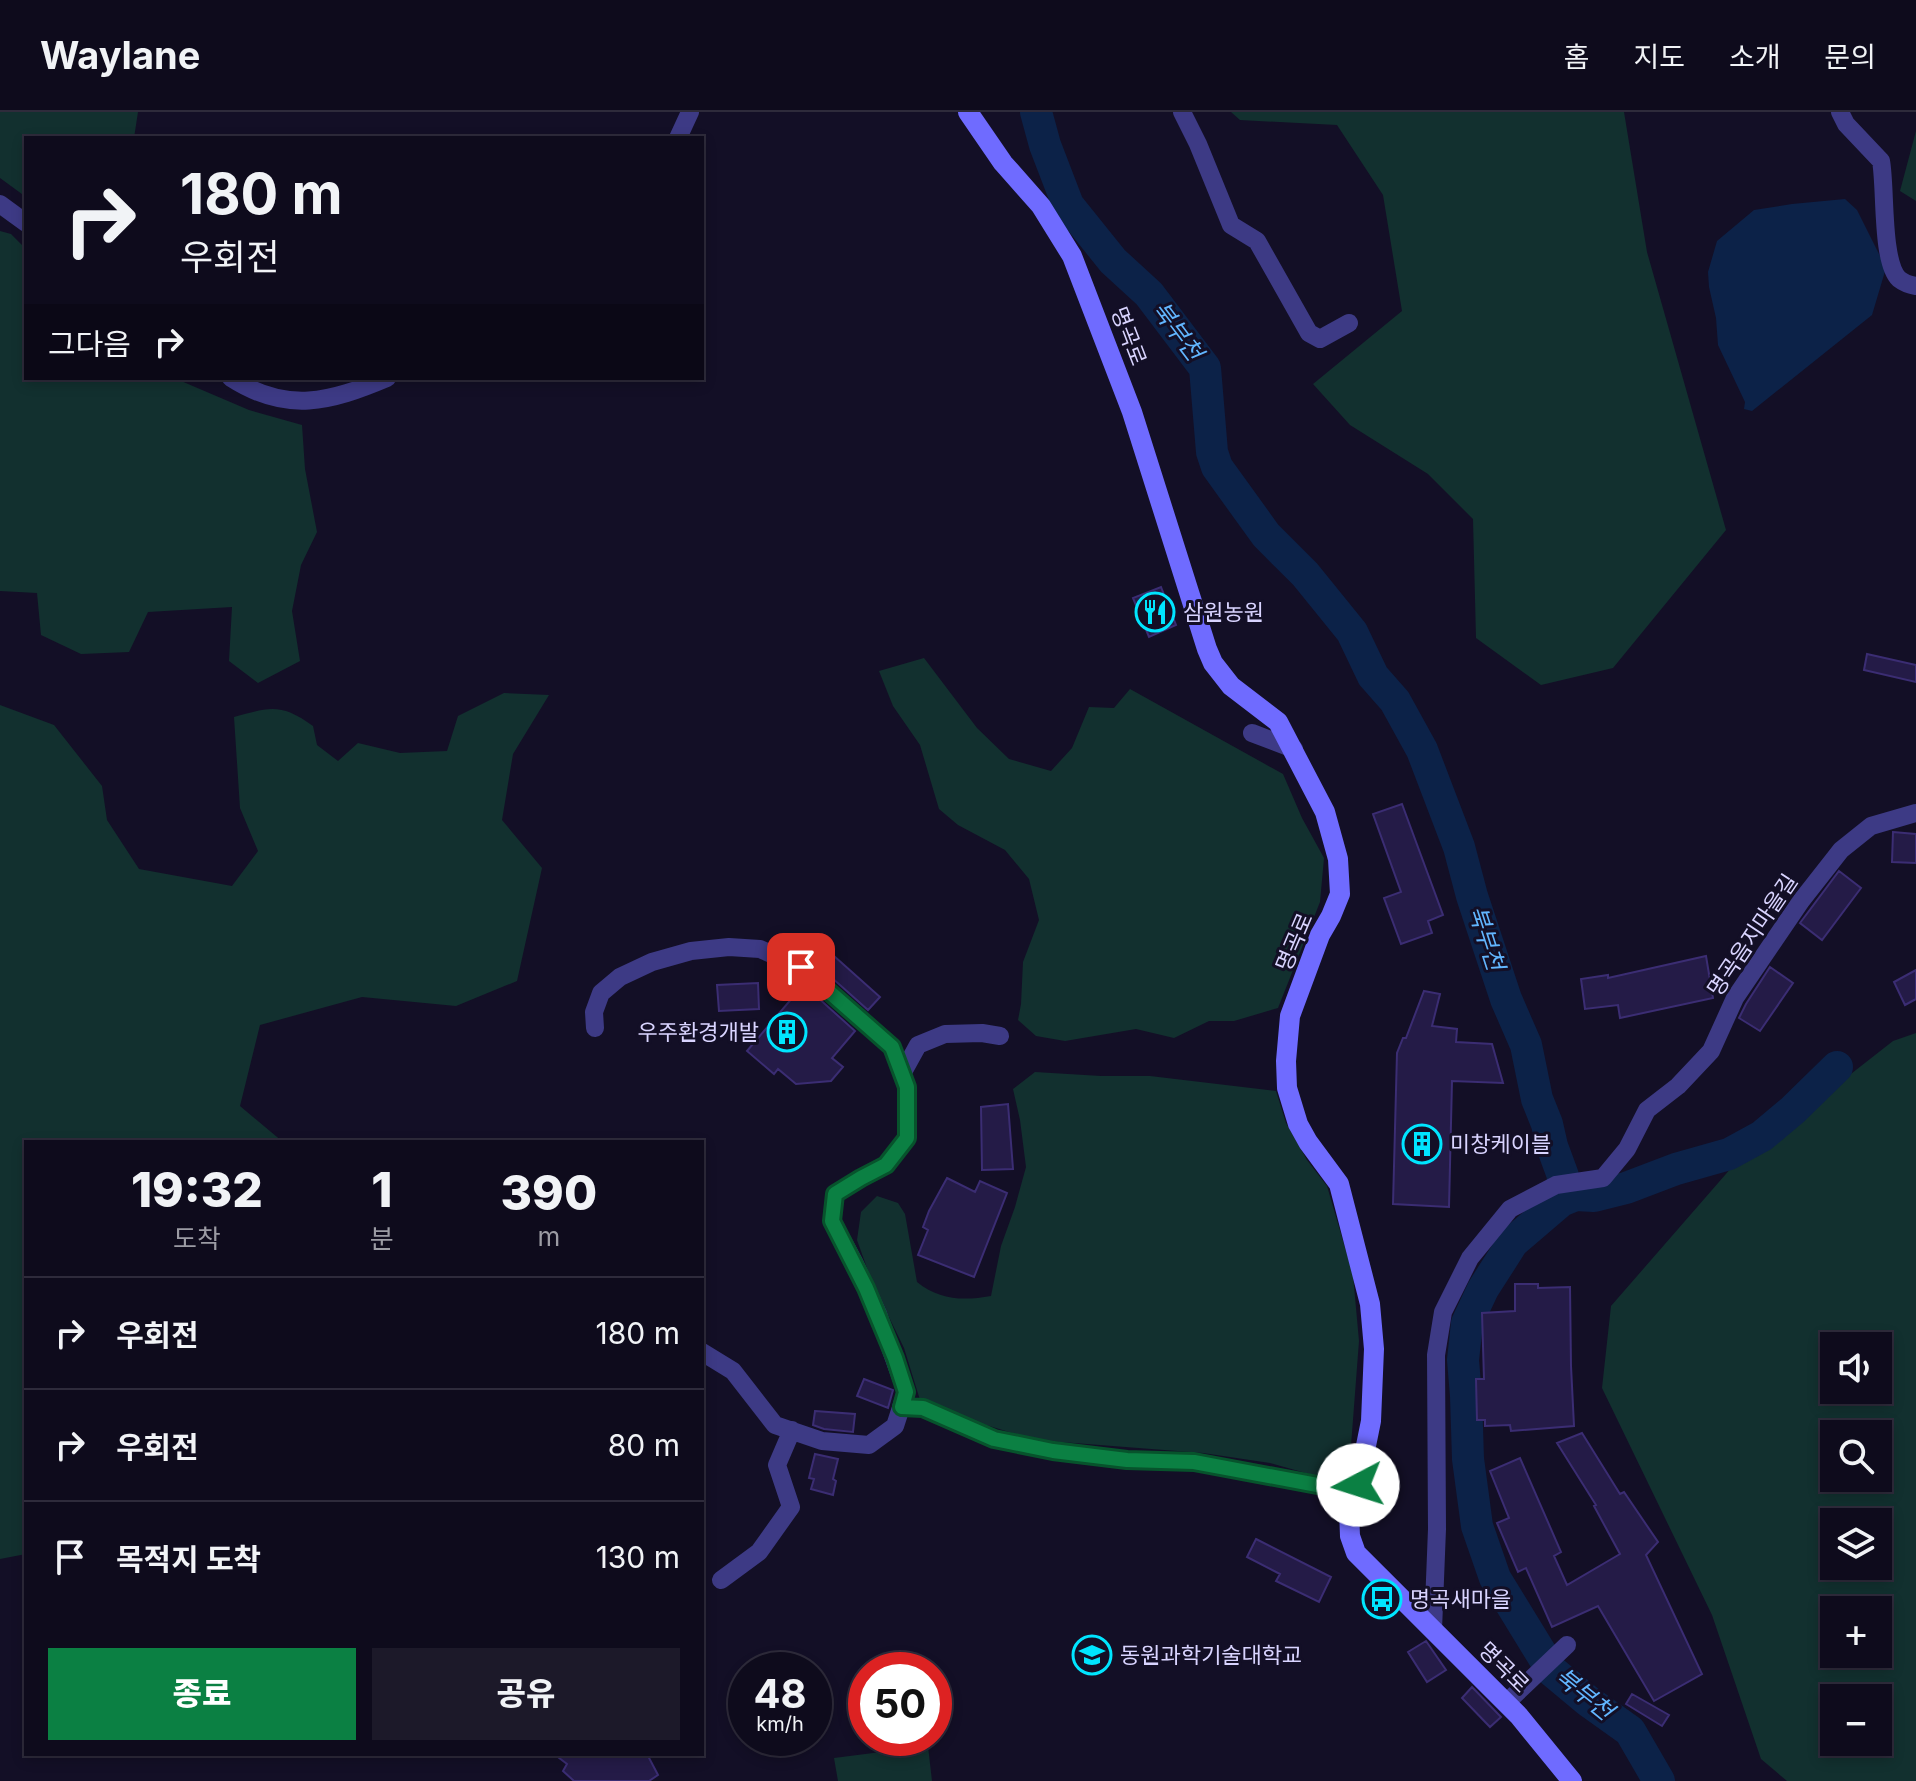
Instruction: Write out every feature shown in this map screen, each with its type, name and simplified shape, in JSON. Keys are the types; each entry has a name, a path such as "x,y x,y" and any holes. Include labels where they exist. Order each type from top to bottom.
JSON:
{"main road":[{"name":"명곡로","path":"968,112 1003,163 1041,206 1072,256 1132,412 1213,663 1231,686 1278,722 1325,812 1338,859 1340,894 1320,935 1290,1016 1286,1061 1287,1088 1298,1124 1339,1184 1370,1304 1374,1349 1371,1421 1349,1510 1350,1536 1356,1553 1519,1716 1572,1781"}],"street":[{"path":"679,136 690,112"},
{"path":"1182,112 1231,225 1257,241 1309,333 1320,339 1349,323"},
{"path":"1840,112 1846,124 1881,161 1886,232 1892,265 1897,277 1916,286"},
{"path":"0,204 24,222"},
{"path":"235,380 257,392 290,401 321,401 382,380"},
{"path":"1252,733 1294,749"},
{"name":"명곡음지마을길","path":"1433,1630 1437,1529 1436,1355 1443,1312 1470,1258 1510,1209 1556,1185 1603,1178 1627,1149 1647,1110 1678,1086 1711,1051 1735,998 1801,901 1841,850 1871,826 1916,813"},
{"path":"595,1028 594,1012 601,993 620,977 652,962 691,951 729,947 760,949 801,967 892,1047 907,1087 907,1138 886,1165 835,1194 832,1221 860,1275 906,1392 895,1426 869,1445 822,1441 775,1425 733,1371 704,1353"},
{"path":"902,1074 918,1045 945,1034 1000,1036"},
{"path":"902,1407 923,1408 994,1439 1053,1451 1127,1460 1194,1462 1328,1487 1353,1499"},
{"path":"721,1580 759,1552 791,1507 777,1465 792,1430"},
{"path":"1506,1703 1567,1645"}],"green space":[{"path":"0,112 138,112 134,136 24,136 24,196 0,178"},
{"path":"1231,112 1624,112 1647,252 1726,530 1613,668 1541,685 1476,638 1473,519 1428,474 1350,425 1313,384 1402,311 1383,195 1337,125 1240,120"},
{"path":"1916,131 1916,201 1900,191"},
{"path":"0,231 11,234 24,247 24,380 179,380 249,410 302,425 305,469 317,532 301,565 292,611 300,661 258,683 229,661 232,607 148,612 129,652 81,654 41,635 37,593 0,591"},
{"path":"924,658 977,728 1009,759 1051,771 1072,748 1089,707 1114,708 1130,689 1283,774 1324,858 1320,902 1278,1008 1234,1021 1209,1021 1174,1038 1136,1029 1065,1041 1036,1036 1018,1020 1023,962 1039,920 1029,879 1005,850 958,825 939,809 920,745 893,706 879,671"},
{"path":"504,693 549,695 513,754 502,820 542,868 517,981 456,1006 362,997 260,1025 240,1106 281,1140 24,1140 24,1554 0,1559 0,705 54,725 102,786 107,820 139,869 232,886 258,851 240,808 234,717 266,709 292,713 313,726 317,745 338,761 358,743 400,753 447,751 458,716"},
{"path":"1916,1033 1916,1781 1787,1781 1761,1759 1712,1615 1602,1388 1611,1306 1732,1167 1893,1041"},
{"path":"1035,1072 1150,1076 1276,1091 1286,1123 1307,1160 1327,1186 1353,1275 1359,1341 1349,1472 1327,1479 1270,1463 1203,1453 1035,1440 960,1417 920,1400 904,1348 872,1282 857,1240 861,1212 877,1196 898,1203 905,1214 917,1282 925,1288 952,1298 991,1296 1001,1246 1026,1167 1013,1089"},
{"path":"929,1756 932,1781 838,1781 834,1758"}],"water":[{"path":"1845,199 1857,210 1886,268 1872,315 1752,411 1744,409 1745,402 1718,345 1708,272 1717,241 1754,210"}],"building":[{"name":"삼원농원","path":"1161,587 1176,625 1149,637 1133,598"},
{"path":"1867,654 1916,665 1916,682 1864,670"},
{"path":"1402,804 1443,915 1428,921 1432,933 1401,944 1384,898 1401,892 1373,814"},
{"path":"1893,832 1916,834 1916,863 1892,862"},
{"path":"1839,871 1861,888 1822,940 1800,923"},
{"path":"834,956 880,997 868,1010 822,969"},
{"path":"1706,956 1713,998 1620,1018 1618,1005 1585,1009 1581,979 1608,975 1608,978"},
{"path":"1770,967 1793,983 1760,1031 1739,1018"},
{"path":"1916,970 1916,999 1905,1005 1894,982"},
{"path":"758,983 759,1009 719,1011 717,985"},
{"path":"806,987 855,1031 832,1058 843,1067 831,1081 796,1084 778,1069 774,1074 747,1051 799,990 802,993"},
{"name":"미창케이블","path":"1424,991 1440,994 1432,1026 1457,1029 1456,1042 1492,1044 1503,1083 1452,1081 1449,1207 1393,1204 1397,1053"},
{"path":"1008,1104 1013,1169 982,1170 981,1107"},
{"path":"947,1178 975,1192 980,1181 1007,1193 974,1277 918,1255 928,1230 923,1227 929,1211"},
{"path":"1515,1284 1538,1284 1538,1288 1570,1287 1574,1426 1511,1431 1510,1425 1485,1426 1485,1420 1477,1420 1476,1379 1484,1379 1482,1313 1515,1311"},
{"path":"864,1379 893,1390 888,1408 857,1396"},
{"path":"815,1411 855,1414 853,1432 813,1425"},
{"path":"1582,1433 1620,1494 1624,1492 1658,1542 1646,1555 1702,1674 1654,1701 1598,1606 1552,1627 1526,1568 1518,1572 1497,1523 1509,1518 1490,1471 1520,1458 1561,1552 1554,1556 1567,1585 1620,1554 1596,1505 1557,1443"},
{"path":"815,1454 838,1459 833,1495 811,1489 814,1479 809,1478"},
{"path":"1256,1539 1331,1577 1319,1602 1276,1581 1280,1574 1247,1557"},
{"path":"1426,1641 1446,1670 1427,1682 1408,1652"},
{"path":"1472,1687 1501,1717 1490,1727 1462,1698"},
{"path":"1632,1694 1669,1715 1662,1726 1626,1704"},
{"path":"557,1756 648,1756 658,1775 649,1781 574,1781 563,1771 567,1764"}],"waterway":[{"name":"북부천","path":"1036,112 1068,205 1113,261 1149,294 1205,368 1212,452 1217,467 1266,535 1305,574 1352,632 1373,676 1395,701 1422,750 1459,847 1506,999 1526,1045 1537,1099 1563,1176 1561,1201"},
{"name":"북부천","path":"1659,1781 1630,1731 1552,1671 1495,1578 1477,1526 1468,1459 1463,1360 1467,1323 1483,1289 1513,1242 1561,1201 1576,1195 1594,1196 1626,1188 1729,1154 1762,1136 1837,1067"}],"place":[{"name":"삼원농원","path":"1155,612"},
{"name":"우주환경개발","path":"787,1032"},
{"name":"미창케이블","path":"1422,1144"},
{"name":"명곡새마을","path":"1382,1599"},
{"name":"동원과학기술대학교","path":"1092,1655"}],"route":[{"path":"801,967 892,1047 907,1087 907,1138 886,1165 835,1194 832,1221 878,1314 895,1358 906,1392 902,1407 923,1408 994,1439 1053,1451 1127,1460 1194,1462 1328,1487 1353,1499 1358,1485"}]}
